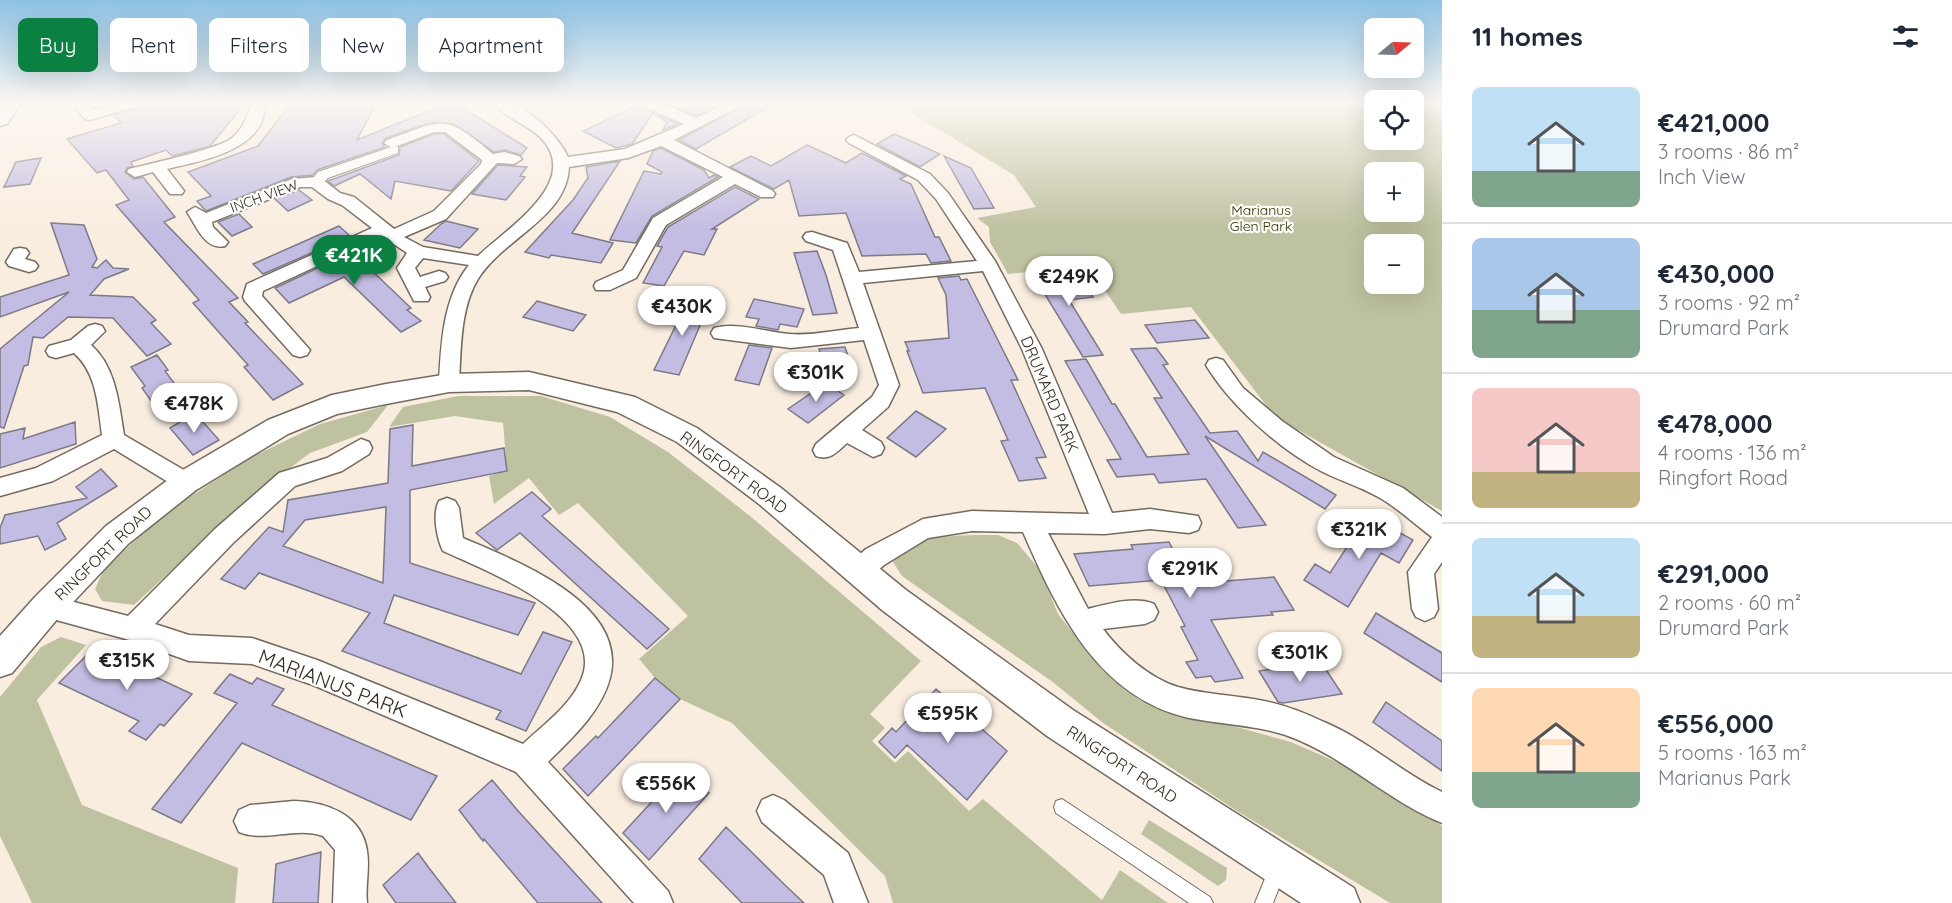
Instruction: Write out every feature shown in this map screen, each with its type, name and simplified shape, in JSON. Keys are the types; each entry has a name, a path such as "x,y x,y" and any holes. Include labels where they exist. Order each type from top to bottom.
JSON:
{"street":[{"path":"135,172 186,160 230,145"},
{"path":"316,182 323,175 361,164 386,145"},
{"path":"472,145 490,159 514,159"},
{"path":"449,383 450,361 459,306 466,284 482,262 551,198 561,176 562,163 555,145"},
{"path":"562,163 628,153 649,145"},
{"path":"672,145 767,194"},
{"name":"DRUMARD PARK","path":"864,145 924,177 942,196 989,266 1032,349 1105,524"},
{"path":"300,350 252,297 254,288 386,233 440,215 488,165 490,159"},
{"path":"156,166 176,191"},
{"path":"603,286 630,274 659,222 733,178"},
{"name":"INCH VIEW","path":"219,242 205,229 199,216 298,182 316,182 334,196 348,201 406,247 419,252 482,262"},
{"path":"812,237 841,247 889,385 880,402 824,450"},
{"path":"419,252 406,268 418,291 439,277"},
{"path":"852,278 989,266"},
{"path":"56,351 78,345 95,331"},
{"path":"721,333 746,334 791,341 871,333"},
{"path":"78,345 88,352 102,373 114,439 186,482"},
{"path":"1216,365 1236,393 1274,427 1326,463 1395,495 1442,531"},
{"name":"RINGFORT ROAD","path":"0,661 47,607 117,536 186,482 278,427 332,405 449,383 529,381 625,404 687,435 770,496 894,600 1060,723 1278,866 1339,903"},
{"path":"847,432 873,448"},
{"path":"0,487 12,486 47,473 114,439"},
{"path":"133,629 224,536 287,479 334,465 362,448"},
{"path":"447,508 452,544 562,600 590,631 600,653 596,678 576,713 527,761"},
{"path":"859,571 875,556 923,530 972,521 1105,524 1150,519 1189,524"},
{"path":"1031,522 1059,585 1081,622 1095,643 1119,669 1168,697 1268,716 1336,741 1442,808"},
{"path":"1425,609 1421,572 1442,542"},
{"name":"MARIANUS PARK","path":"47,607 133,629 189,648 252,651 317,673 527,761 656,903"},
{"path":"1081,622 1145,612"},
{"path":"773,811 837,864 851,903"},
{"path":"250,821 314,816 338,825 351,849 348,888 350,903"}],"lane":[{"path":"1062,807 1204,903"},
{"path":"1264,903 1278,866"}],"green space":[{"name":"Marianus Glen Park","path":"965,145 1364,145 1364,150 1424,150 1424,145 1442,145 1442,511 1275,417 1191,307 1121,314 1098,280 1070,268 1008,274 990,242 989,227 977,218 1036,207 1014,175"},
{"path":"458,396 541,396 610,417 668,452 750,516 921,661 870,714 885,728 872,741 895,763 908,751 969,811 983,799 1102,900 1120,870 1168,903 893,903 885,876 732,723 680,699 655,678 639,659 688,616 578,503 559,515 529,478 494,504 489,476 507,470 503,423 455,416 389,427 403,407"},
{"path":"388,405 367,432 310,453 248,500 134,605 102,601 95,589 105,567 171,509 248,459 320,424"},
{"path":"998,535 1017,543 1040,570 1058,614 1103,671 1140,700 1291,742 1360,772 1442,826 1442,903 1390,903 1237,811 1103,723 1054,683 902,576 893,562 910,546 929,539"},
{"path":"61,637 86,645 37,700 82,805 238,868 235,903 32,903 0,836 0,697 41,647"},
{"path":"1149,820 1227,868 1226,880 1218,886 1141,834"}],"building":[{"path":"72,145 211,145 172,156 166,150 131,162 133,166 127,168 125,172 134,179 143,177 175,217 164,222 238,298 229,302 248,322 245,323 303,384 273,400 244,367 248,365 193,303 199,300 116,205 129,200 106,170 97,173"},
{"path":"384,145 385,147 317,170 313,175 291,177 206,211 197,201 211,196 188,172 258,146"},
{"path":"458,145 479,161 451,191 395,181 391,199 360,174 334,186 328,181 399,155 400,147"},
{"path":"484,145 522,145 527,148 521,155 505,150 494,152"},
{"path":"610,145 627,145 616,148"},
{"path":"689,145 703,145 696,149"},
{"path":"807,145 846,163 862,153 906,176 900,179 911,184 935,237 939,237 951,261 931,263 926,254 862,256 846,213 799,216 789,180 774,189 730,167 751,156 771,166"},
{"path":"879,145 920,145 940,154 920,167"},
{"path":"661,148 704,170 709,178 714,175 718,177 652,216 636,243 610,240 644,171 661,174 662,172 647,164 653,151"},
{"path":"944,156 971,168 994,208 974,209"},
{"path":"41,158 30,184 4,187 16,162"},
{"path":"620,161 572,233 613,243 601,263 551,255 549,258 525,252 573,200 588,178 586,167"},
{"path":"498,165 527,167 520,176 525,177 506,200 472,194"},
{"path":"735,187 759,199 712,229 717,229 704,255 684,251 664,286 643,283 662,247 657,246 668,227"},
{"path":"299,190 312,200 288,211 275,199"},
{"path":"239,214 252,227 232,236 218,222"},
{"path":"446,221 478,229 460,248 424,240"},
{"path":"51,223 84,225 97,259 92,267 97,268 106,260 113,268 129,269 104,279 90,295 133,297 156,320 151,323 171,344 147,356 113,318 68,317 43,338 33,337 28,365 24,366 4,428 0,427 0,349 69,292 0,317 0,297 69,275"},
{"path":"339,226 350,236 263,274 253,264"},
{"path":"363,247 378,261 367,266 411,308 407,310 421,321 401,332 344,277 289,303 275,288"},
{"path":"817,251 837,313 813,315 794,253"},
{"path":"1061,271 1065,278 1081,277 1093,297 1069,300 1103,355 1083,357 1032,273"},
{"path":"959,276 961,280 967,279 1018,380 1011,380 1046,457 1036,458 1046,478 1019,481 1001,441 1008,440 985,388 923,393 905,342 949,338 946,295 938,278"},
{"path":"754,299 804,309 797,327 780,324 778,330 756,326 759,319 746,317"},
{"path":"686,300 709,304 679,375 654,370 677,323 673,322"},
{"path":"537,301 586,315 573,331 523,317"},
{"path":"1195,320 1209,338 1157,343 1145,325"},
{"path":"749,345 772,348 759,385 735,380"},
{"path":"845,347 853,372 827,375 819,349"},
{"path":"1156,348 1168,364 1163,365 1210,433 1237,431 1258,461 1263,452 1336,495 1325,509 1205,436 1266,525 1238,528 1206,479 1159,483 1154,474 1117,477 1107,460 1121,459 1065,361 1086,359 1147,457 1189,454 1154,398 1162,398 1131,349"},
{"path":"157,355 168,370 165,371 180,391 177,393 189,407 162,416 142,388 145,386 131,367"},
{"path":"826,383 844,395 808,423 788,409"},
{"path":"916,411 946,429 916,457 887,438"},
{"path":"195,413 219,440 193,455 170,428"},
{"path":"75,422 76,444 0,468 0,434 25,428 23,439"},
{"path":"413,425 412,466 504,448 507,471 410,490 410,563 535,603 518,635 394,595 384,623 521,674 543,632 572,642 526,731 496,719 501,711 342,651 370,613 259,573 245,589 221,579 269,527 283,532 288,500 388,483 390,429","holes":["386,507 383,583 283,546 305,520"]},
{"path":"101,469 117,486 57,523 66,539 45,550 38,536 0,544 0,528 5,515 87,498 76,487"},
{"path":"532,492 551,509 542,516 669,629 647,649 520,533 497,550 476,533"},
{"path":"1368,515 1413,540 1399,563 1381,553 1348,607 1304,580 1315,564 1330,573"},
{"path":"1169,542 1184,571 1194,570 1202,583 1274,577 1294,610 1271,612 1273,615 1211,620 1243,678 1215,682 1211,676 1196,678 1186,662 1198,660 1181,627 1185,626 1161,580 1089,586 1074,554 1133,549 1131,545"},
{"path":"1376,613 1442,653 1442,682 1364,633"},
{"path":"93,649 192,694 164,726 160,724 146,740 129,731 139,721 59,683"},
{"path":"1321,662 1342,694 1278,702 1259,671"},
{"path":"230,674 252,684 257,678 284,689 272,705 437,776 411,820 242,743 181,823 152,809 237,703 214,693"},
{"path":"655,678 680,699 588,796 563,769 596,736 598,738"},
{"path":"936,689 1007,751 967,800 907,745 895,758 879,742 892,728 896,732"},
{"path":"1386,702 1442,741 1442,771 1373,722"},
{"path":"683,768 709,793 649,860 623,833"},
{"path":"492,780 602,903 538,903 459,810"},
{"path":"726,827 804,903 742,903 699,859"},
{"path":"321,852 318,903 273,903 276,864"},
{"path":"418,853 456,903 396,903 383,885"}]}
